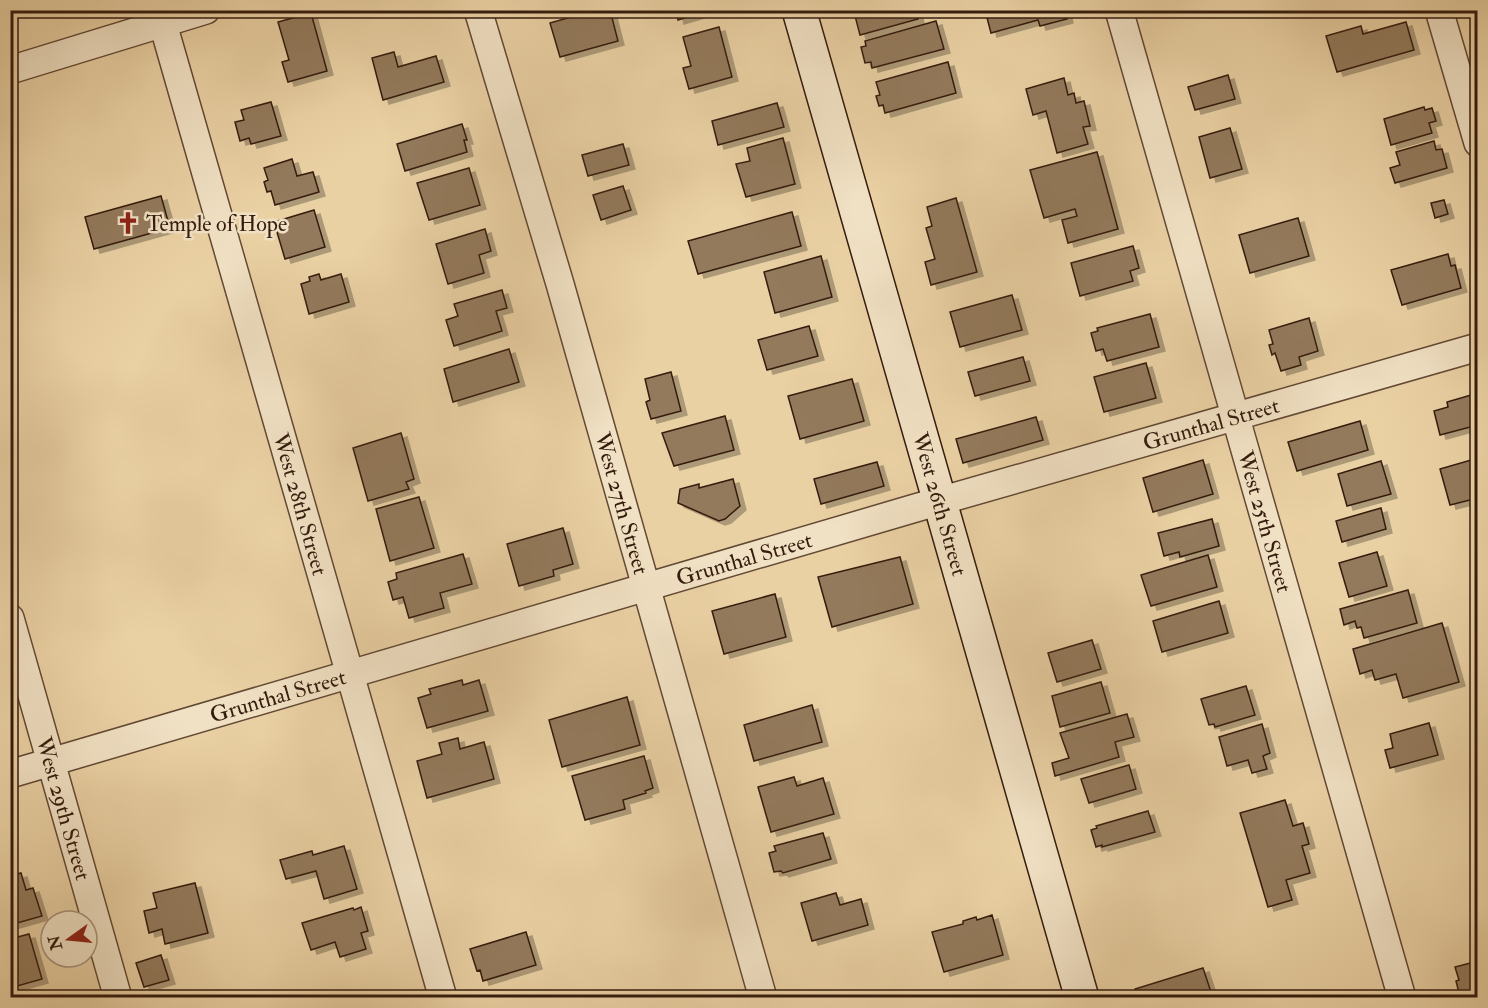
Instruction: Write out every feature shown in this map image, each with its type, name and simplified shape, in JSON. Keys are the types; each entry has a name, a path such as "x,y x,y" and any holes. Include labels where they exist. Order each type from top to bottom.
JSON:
{"main road":[{"name":"West 26th Street","path":"799,10 1082,998"}],"street":[{"path":"10,70 161,17 206,10"},
{"name":"West 27th Street","path":"478,10 560,284 763,998"},
{"name":"West 25th Street","path":"1119,10 1402,998"},
{"path":"1439,10 1478,143"},
{"name":"West 28th Street","path":"161,17 443,998"},
{"name":"Grunthal Street","path":"10,774 939,501 1478,347"},
{"name":"West 29th Street","path":"10,618 118,998"}],"building":[{"path":"595,10 610,10 618,41 560,57 550,23"},
{"path":"676,10 712,10 678,20"},
{"path":"859,10 916,10 918,19 860,35 854,12"},
{"path":"985,10 1065,10 1067,19 1040,26 1038,20 991,33"},
{"path":"311,13 327,71 288,82 282,62 289,60 278,22"},
{"path":"936,21 944,49 872,68 871,62 865,63 861,47 866,46 865,41"},
{"path":"1406,22 1414,50 1337,72 1326,36 1361,26 1363,34"},
{"path":"719,27 732,77 689,89 683,68 691,66 683,37"},
{"path":"394,52 398,67 436,56 444,82 383,100 372,58"},
{"path":"948,62 956,93 885,113 883,105 879,106 876,96 880,95 876,82"},
{"path":"1228,75 1235,99 1195,110 1188,87"},
{"path":"1064,78 1068,95 1074,93 1076,103 1084,101 1090,126 1083,127 1088,144 1057,153 1046,111 1033,115 1026,89"},
{"path":"271,102 281,136 251,144 249,138 240,141 235,122 244,120 241,110"},
{"path":"777,103 784,127 718,145 712,121"},
{"path":"1424,107 1425,110 1432,108 1436,121 1429,123 1432,133 1391,145 1384,119"},
{"path":"462,124 467,140 464,140 467,152 405,171 397,144"},
{"path":"1230,128 1242,169 1210,178 1199,137"},
{"path":"783,138 795,184 746,197 736,164 750,161 747,148"},
{"path":"1434,141 1436,150 1442,149 1447,168 1395,183 1390,168 1400,165 1396,152"},
{"path":"623,144 629,165 588,176 582,155"},
{"path":"1097,152 1118,229 1068,243 1062,220 1077,216 1075,209 1044,218 1030,170"},
{"path":"292,159 297,176 313,172 319,192 275,205 271,191 267,192 264,182 268,180 264,168"},
{"path":"469,168 480,205 429,220 417,183"},
{"path":"623,186 631,210 601,220 593,195"},
{"name":"Temple of Hope","path":"161,196 170,228 94,249 85,217"},
{"path":"956,198 977,272 931,285 925,262 935,259 926,228 932,226 927,207"},
{"path":"1444,200 1448,214 1435,218 1431,203"},
{"path":"314,210 325,247 285,259 274,222"},
{"path":"792,212 801,246 698,274 688,241"},
{"path":"1298,218 1309,256 1250,273 1239,235"},
{"path":"485,229 491,251 479,255 484,273 448,284 436,244"},
{"path":"1133,246 1139,268 1130,271 1133,281 1080,296 1071,263"},
{"path":"1448,254 1451,266 1455,265 1461,288 1402,305 1391,270"},
{"path":"821,256 832,297 775,313 764,272"},
{"path":"319,274 321,280 341,274 349,302 309,314 301,284 310,281 309,277"},
{"path":"502,290 507,308 496,311 502,331 454,346 446,320 458,316 454,304"},
{"path":"1012,295 1022,330 960,347 950,312"},
{"path":"1150,314 1159,347 1107,361 1103,349 1096,351 1091,333 1098,331 1097,328"},
{"path":"1309,318 1318,351 1299,357 1301,365 1281,371 1275,353 1272,355 1269,345 1273,344 1269,330"},
{"path":"809,326 818,356 767,370 758,340"},
{"path":"509,349 519,382 453,402 444,369"},
{"path":"1023,357 1030,381 975,396 968,372"},
{"path":"1146,363 1156,398 1104,412 1094,377"},
{"path":"671,372 681,411 651,419 646,402 650,400 645,379"},
{"path":"852,379 864,421 800,439 788,396"},
{"path":"1478,393 1478,425 1440,435 1434,411 1448,407 1447,402"},
{"path":"725,416 734,450 674,466 662,433"},
{"path":"1036,417 1043,440 963,463 956,439"},
{"path":"1360,421 1368,450 1297,471 1288,442"},
{"path":"401,433 414,479 406,482 409,489 368,501 353,448"},
{"path":"1478,458 1478,498 1450,505 1440,469"},
{"path":"1203,460 1213,494 1153,512 1143,478"},
{"path":"1381,461 1391,494 1347,506 1338,474"},
{"path":"877,462 884,486 821,504 814,479"},
{"path":"733,479 740,506 725,519 719,521 678,503 680,489 699,484 699,488"},
{"path":"419,497 434,548 390,561 376,509"},
{"path":"1381,508 1386,529 1342,542 1336,521"},
{"path":"1212,519 1219,546 1180,557 1179,552 1164,556 1158,533"},
{"path":"563,528 573,564 553,570 554,576 519,586 507,544"},
{"path":"1377,552 1387,586 1349,597 1339,563"},
{"path":"463,554 472,584 440,593 444,608 409,618 403,597 393,600 388,582 397,579 396,573"},
{"path":"1208,555 1217,587 1151,606 1141,575"},
{"path":"900,557 913,604 832,627 818,577"},
{"path":"1408,590 1417,623 1364,638 1361,627 1357,628 1355,621 1344,625 1340,609"},
{"path":"775,594 786,637 724,654 712,611"},
{"path":"1219,601 1228,633 1162,652 1153,621"},
{"path":"1442,623 1459,682 1403,698 1396,674 1375,680 1372,670 1360,674 1353,649"},
{"path":"1092,640 1101,669 1057,682 1048,653"},
{"path":"462,680 463,685 479,680 488,711 427,728 418,698 431,694 429,689"},
{"path":"1101,682 1110,713 1060,727 1052,696"},
{"path":"1246,686 1255,715 1215,727 1214,724 1209,725 1201,699"},
{"path":"627,697 640,745 562,767 549,720"},
{"path":"812,705 822,742 754,761 744,725"},
{"path":"1127,714 1134,737 1115,742 1119,757 1055,776 1052,763 1069,758 1060,733"},
{"path":"1429,723 1438,755 1390,768 1385,750 1393,748 1390,734"},
{"path":"1262,724 1270,753 1263,756 1267,769 1252,773 1248,760 1227,766 1219,737"},
{"path":"458,738 460,749 484,742 494,779 427,798 417,761 442,754 439,743"},
{"path":"644,756 653,788 645,791 646,793 623,800 625,809 585,820 572,776"},
{"path":"1129,765 1136,789 1089,803 1081,779"},
{"path":"794,777 797,786 823,778 834,814 771,832 758,787"},
{"path":"1285,800 1293,826 1303,823 1309,844 1302,846 1310,873 1286,880 1292,900 1268,907 1240,813"},
{"path":"1148,811 1155,832 1096,847 1091,830 1097,828 1096,826"},
{"path":"823,833 831,859 783,873 774,872 769,853 776,851 774,846"},
{"path":"344,846 357,889 324,899 316,871 286,879 280,860 312,851 313,855"},
{"path":"21,873 26,890 33,888 40,909 39,917 10,925 10,876"},
{"path":"195,883 208,933 165,944 162,929 149,933 144,911 157,908 153,893"},
{"path":"836,893 840,905 861,899 868,925 812,941 801,903"},
{"path":"361,907 368,931 361,933 366,949 340,957 335,942 311,950 302,923"},
{"path":"992,915 1003,955 944,972 932,932 963,924 963,921 976,917 977,920"},
{"path":"526,932 536,965 483,981 470,949"},
{"path":"29,934 42,979 10,988 10,939"},
{"path":"161,955 169,980 144,987 136,963"},
{"path":"1478,961 1478,998 1464,998 1462,992 1459,993 1456,981 1459,980 1455,967"},
{"path":"1203,968 1213,998 1137,998 1135,989"}],"place":[{"name":"Temple of Hope","path":"128,223"}]}
